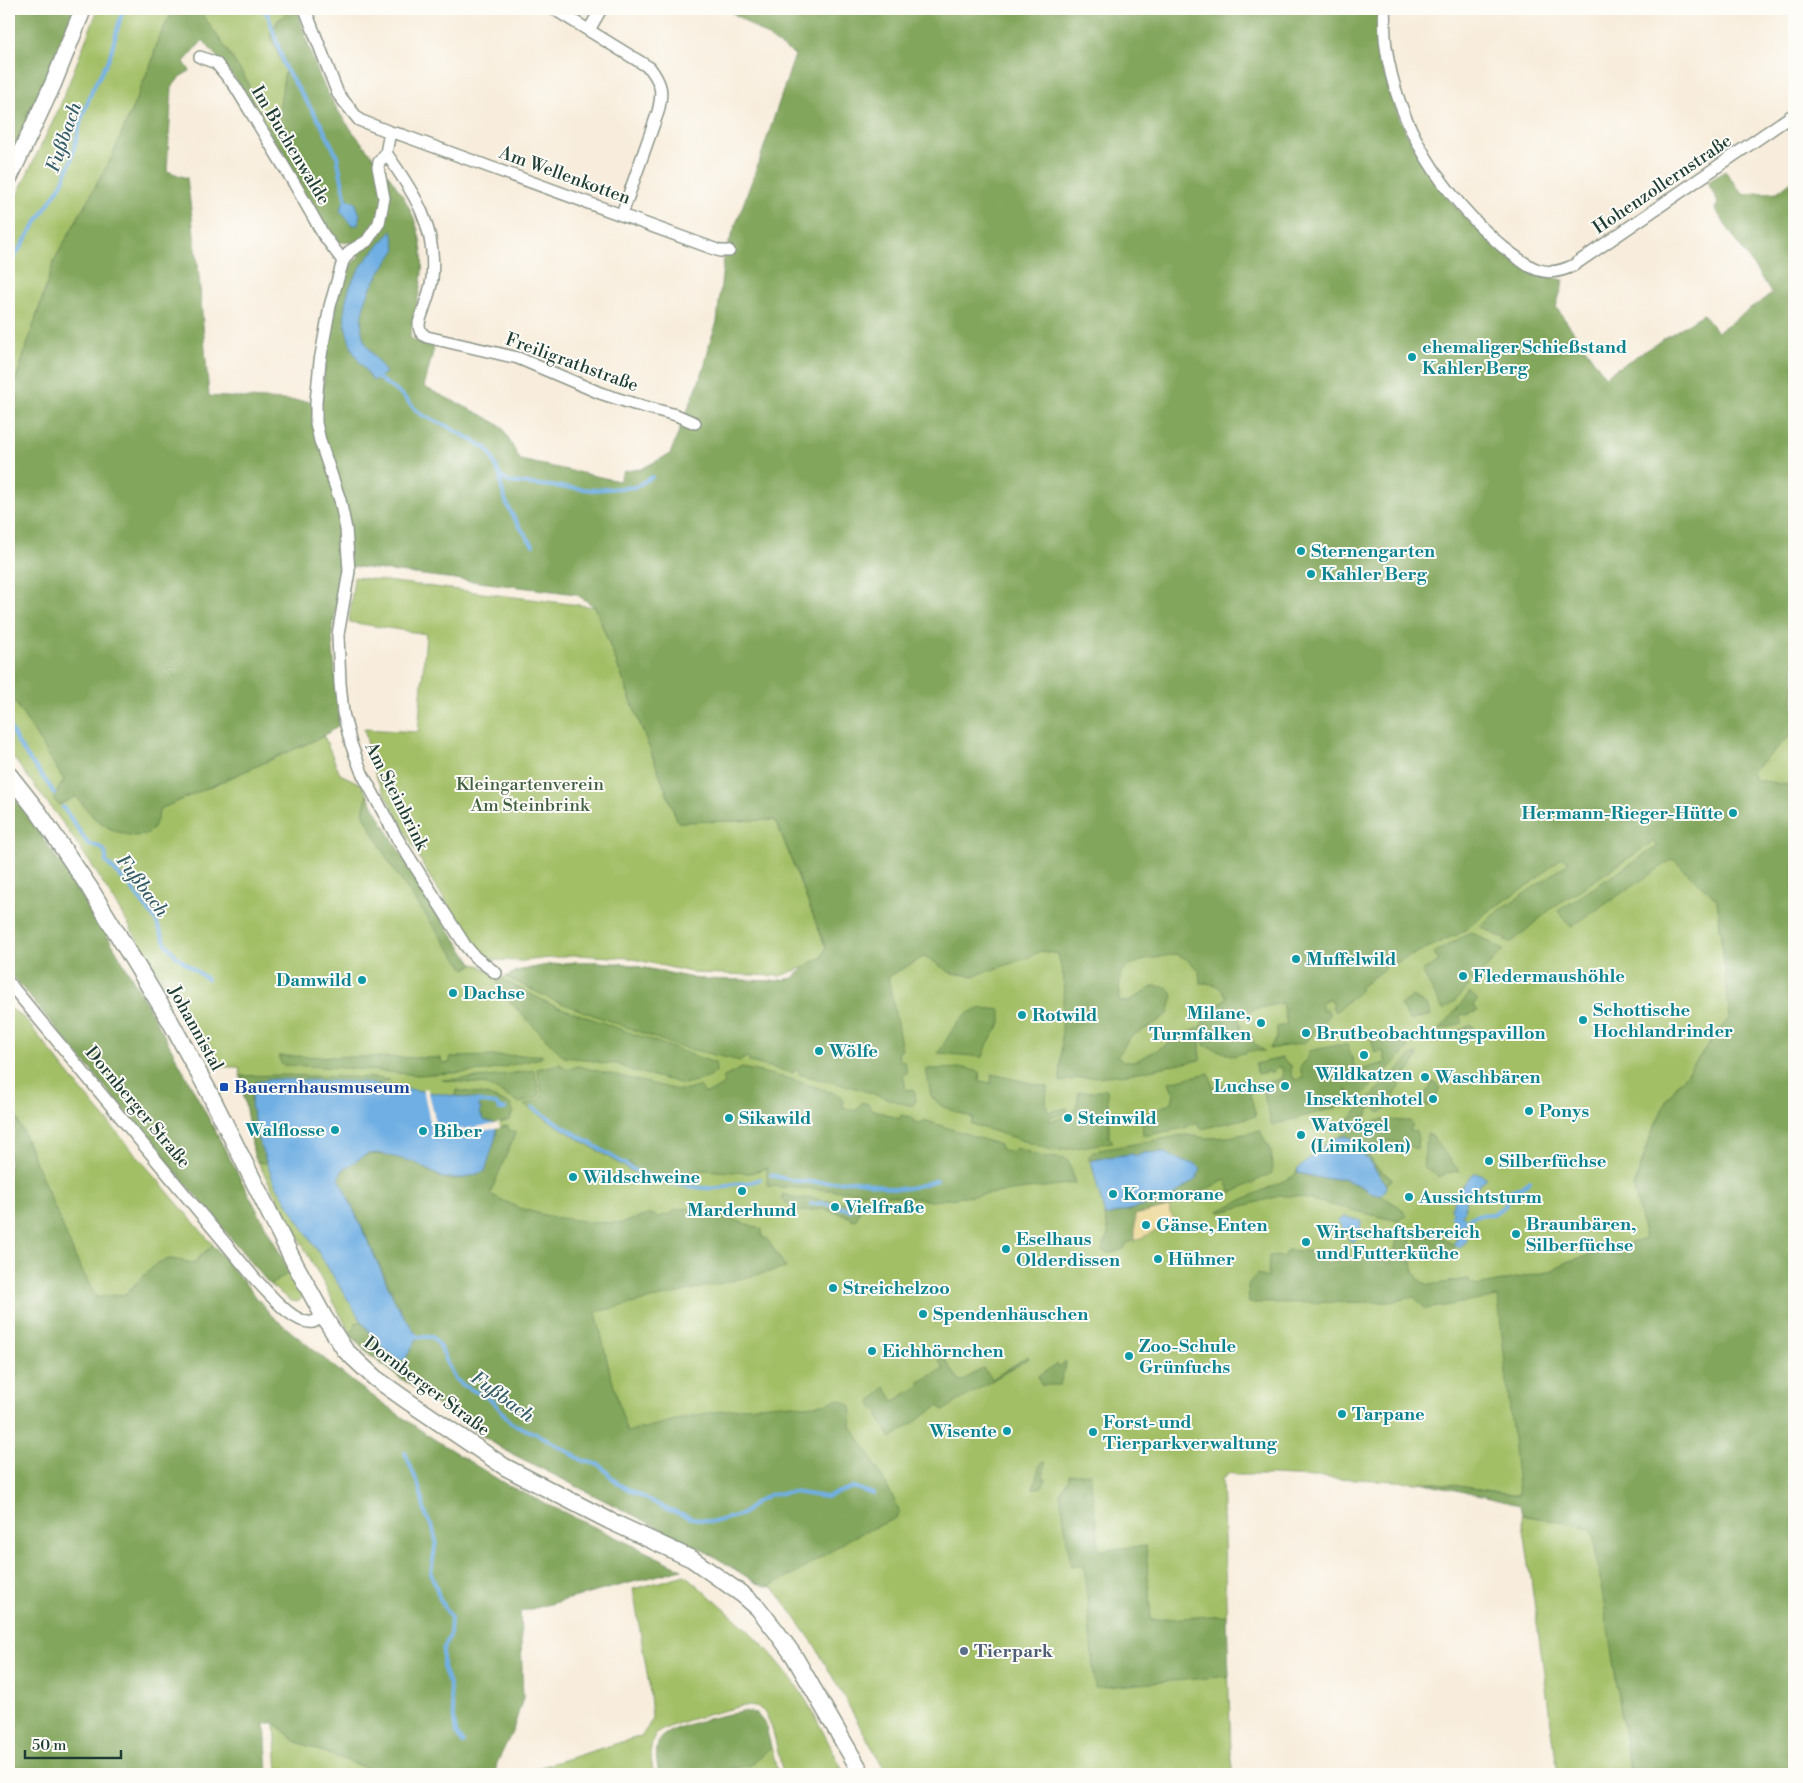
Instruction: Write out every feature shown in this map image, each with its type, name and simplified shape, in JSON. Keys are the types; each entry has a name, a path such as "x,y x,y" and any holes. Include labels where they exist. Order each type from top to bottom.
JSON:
{"main road":[{"path":"9,178 46,101 83,9"},
{"name":"Johannistal","path":"9,775 39,813 80,873 165,1011 192,1059 294,1264 324,1317"},
{"name":"Dornberger Straße","path":"324,1317 345,1350 364,1369 482,1453 524,1478 692,1559 743,1595 758,1608 794,1656 862,1774"}],"street":[{"path":"305,9 338,94 359,120 390,132 386,153 379,162 378,167 384,198 379,223 367,241 350,251 343,261"},
{"path":"554,9 650,68 659,80 661,99 658,112 622,214"},
{"path":"589,30 601,9"},
{"name":"Hohenzollernstraße","path":"1384,9 1385,44 1389,64 1411,128 1431,167 1447,189 1482,229 1509,252 1532,268 1545,272 1556,273 1574,265 1794,114"},
{"name":"Im Buchenwalde","path":"200,57 216,63 235,86 323,234 343,261"},
{"name":"Am Wellenkotten","path":"390,132 622,214 720,251 728,251"},
{"name":"Freiligrathstraße","path":"386,153 407,183 425,216 433,248 432,280 418,323 422,334 518,358 600,393 676,415 695,423"},
{"name":"Am Steinbrink","path":"343,261 330,306 320,361 316,423 320,441 340,500 346,529 349,571 338,635 343,714 351,744 362,773 397,838 465,945 475,957 496,973"},
{"name":"Dornberger Straße","path":"9,983 256,1280 286,1311 298,1319 312,1322 324,1317"}],"green space":[{"path":"9,9 73,9 36,103 9,162"},
{"path":"98,9 174,9 158,39 153,59 112,157 55,259 9,401 9,211 57,113"},
{"path":"174,9 196,9 221,41 248,82 252,105 239,84 203,40 184,62 190,71 181,76 172,87 167,171 187,178 198,265 209,396 322,402 325,367 337,297 344,272 359,256 351,242 343,243 328,233 267,130 279,111 285,70 270,34 284,15 297,9 313,58 334,104 346,123 387,173 410,209 418,229 423,263 419,295 410,338 434,348 424,387 482,415 502,427 520,460 619,481 624,471 641,469 670,454 704,369 717,322 724,256 760,159 795,55 727,9 1379,9 1381,59 1390,94 1414,147 1429,172 1446,196 1487,238 1531,271 1564,280 1556,307 1605,376 1703,314 1717,332 1772,294 1715,209 1718,203 1708,182 1725,171 1743,194 1777,192 1794,179 1794,732 1752,771 1756,780 1794,786 1794,1774 1631,1774 1592,1528 1522,1515 1520,1505 1421,1482 1519,1495 1498,1297 1425,1309 1415,1297 1388,1302 1249,1303 1248,1284 1257,1274 1268,1278 1269,1256 1283,1257 1287,1250 1325,1252 1325,1265 1357,1255 1391,1263 1399,1233 1406,1227 1410,1230 1414,1272 1420,1281 1429,1285 1469,1279 1469,1281 1477,1286 1553,1271 1566,1262 1645,1239 1634,1188 1651,1135 1667,1099 1730,1017 1717,900 1673,859 1571,927 1558,911 1658,846 1653,842 1552,908 1511,943 1480,926 1501,909 1569,862 1562,857 1533,882 1487,912 1456,936 1393,964 1390,958 1382,962 1385,968 1359,988 1361,990 1335,1012 1330,998 1320,1003 1324,1011 1327,1009 1330,1014 1314,1031 1311,1037 1306,1031 1304,1033 1309,1038 1304,1043 1269,1049 1277,1038 1277,1027 1287,1024 1282,1003 1238,1013 1242,1034 1250,1032 1253,1042 1264,1051 1249,1051 1234,1056 1204,1045 1203,1037 1200,1037 1200,1060 1128,1074 1079,1078 1060,1082 1064,978 1058,954 1041,951 1024,959 974,976 951,973 925,956 888,977 902,1050 898,1053 900,1060 905,1062 907,1073 903,1074 906,1090 914,1089 916,1101 913,1105 908,1105 855,1088 799,1074 800,1071 795,1070 793,1071 794,1073 749,1062 747,1057 740,1061 674,1045 553,1000 506,977 517,971 548,965 596,962 626,964 697,979 775,981 794,978 804,967 822,957 826,948 779,828 774,820 678,822 595,607 576,594 342,565 332,634 339,725 324,736 160,809 153,828 140,836 124,834 100,822 91,815 76,796 59,805 53,798 64,780 9,692 9,401 55,259 112,157 153,59 158,39","holes":["1176,954 1185,958 1199,970 1200,983 1216,986 1227,997 1208,1015 1200,1027 1136,1061 1123,1061 1117,1057 1131,1036 1151,1026 1168,1014 1173,995 1167,987 1154,986 1128,1002 1119,1001 1121,973 1130,965 1145,960"]},
{"path":"196,9 293,9 278,20 270,34 285,70 279,111 267,130 201,13"},
{"name":"Kleingartenverein Am Steinbrink","path":"354,577 595,607 678,822 774,820 779,828 826,948 822,957 813,964 780,976 695,973 629,958 578,955 522,961 494,960 484,955 454,915 428,874 376,777 364,729 418,732 426,634 349,622"},
{"path":"9,692 64,780 53,798 59,805 76,796 94,818 114,831 153,828 160,809 324,736 340,774 361,784 404,860 443,923 473,964 479,965 498,977 506,977 517,971 548,965 596,962 626,964 697,979 775,981 1562,857 1649,838 1689,872 1717,900 1730,1017 1667,1099 1651,1135 1634,1187 1645,1239 1566,1262 1553,1271 1497,1282 1520,1495 1436,1483 1236,1475 1230,1473 1222,1479 1231,1753 1234,1774 887,1774 814,1644 774,1588 757,1583 714,1556 503,1449 452,1416 369,1355 353,1338 254,1155 239,1067 216,1067 93,867 62,822 9,752"},
{"path":"1794,732 1794,786 1756,780 1752,776 1752,771"},
{"path":"367,794 417,880 473,964 465,969 391,866 363,813"},
{"path":"13,795 87,903 134,981 290,1272 270,1285 9,972 9,797"},
{"path":"1471,932 1504,950 1472,982 1466,978 1464,979 1469,986 1455,1001 1443,1010 1422,971 1439,961 1434,953"},
{"path":"497,979 501,979 550,1004 715,1063 716,1072 708,1078 684,1084 630,1070 618,1064 564,1057 507,999 498,985"},
{"path":"1470,993 1478,1000 1473,1005 1478,1011 1467,1015 1462,1014 1460,1017 1462,1023 1439,1031"},
{"path":"1412,996 1427,1006 1431,1015 1410,1021 1400,1005"},
{"path":"9,1007 25,1019 82,1091 213,1245 193,1263 170,1259 157,1263 125,1294 96,1298 76,1259 9,1099"},
{"path":"982,1008 1001,1010 1001,1023 988,1043 983,1057 938,1053 962,1017"},
{"path":"1472,1025 1475,1030 1472,1029 1463,1042 1452,1035 1452,1033"},
{"path":"1370,1035 1397,1037 1408,1049 1355,1102 1346,1089 1353,1103 1272,1125 1261,1084 1281,1079 1283,1072 1281,1067 1278,1067 1271,1074 1270,1071 1258,1074 1255,1064 1282,1058 1291,1065 1291,1073 1295,1080 1303,1078 1300,1068 1306,1060 1309,1051 1338,1045 1348,1045 1356,1071 1386,1063 1383,1051 1375,1053"},
{"path":"1417,1054 1418,1059 1382,1112 1379,1112 1375,1107 1369,1109 1368,1115 1347,1121 1411,1056"},
{"path":"543,1055 541,1058 486,1071 418,1075 348,1068 282,1065 278,1056 441,1058 442,1063 450,1063 450,1057"},
{"path":"560,1064 568,1068 577,1066 678,1090 688,1090 700,1086 704,1093 711,1092 724,1084 722,1078 742,1068 787,1078 840,1095 843,1107 856,1111 862,1102 868,1104 871,1109 900,1119 901,1115 912,1117 914,1122 922,1123 924,1120 1000,1145 1001,1149 1012,1152 1016,1148 1040,1156 1066,1159 1069,1162 1075,1183 932,1201 873,1193 767,1186 767,1168 750,1173 702,1170 688,1172 686,1182 662,1177 655,1180 630,1171 634,1166 629,1162 632,1166 629,1170 524,1105 543,1096 537,1069"},
{"path":"965,1068 980,1072 979,1081 991,1083 992,1074 1047,1087 1046,1104 1048,1112 1067,1108 1068,1110 1068,1113 1050,1117 1049,1121 1071,1116 1077,1105 1079,1092 1107,1089 1109,1137 1113,1142 1055,1151 971,1124 973,1118 941,1106 931,1096 926,1069"},
{"path":"534,1070 540,1095 520,1103 487,1085 442,1080 490,1077"},
{"path":"1209,1073 1213,1087 1246,1080 1256,1116 1201,1129 1198,1122 1184,1128 1143,1136 1142,1117 1172,1102 1174,1094 1169,1082"},
{"path":"281,1075 390,1080 378,1084 274,1079 256,1082 251,1100 259,1142 266,1163 257,1162 254,1155 240,1076"},
{"path":"1433,1082 1441,1088 1431,1105 1418,1107"},
{"path":"457,1090 487,1095 511,1105 513,1111 510,1120 496,1124 483,1120 478,1106 480,1100 456,1097"},
{"path":"9,1099 76,1259 96,1297 126,1294 157,1263 170,1259 193,1263 213,1245 272,1316 353,1382 426,1434 507,1485 682,1569 520,1612 523,1698 513,1730 497,1763 495,1774 376,1774 361,1766 295,1741 275,1723 265,1723 268,1774 9,1774"},
{"path":"1382,1120 1410,1121 1413,1126 1410,1128 1412,1133 1416,1131 1418,1139 1417,1149 1390,1141 1378,1143 1372,1148 1368,1155 1374,1165 1392,1179 1386,1184 1353,1140 1347,1136 1339,1137 1353,1126"},
{"path":"508,1126 509,1130 516,1132 490,1194 519,1208 552,1217 591,1222 622,1223 650,1214 658,1217 670,1214 676,1209 697,1208 762,1229 762,1237 767,1239 786,1268 596,1312 608,1365 627,1432 697,1415 746,1407 781,1404 804,1406 824,1404 839,1399 850,1405 852,1412 851,1426 868,1452 898,1507 899,1512 896,1518 851,1538 798,1572 767,1587 757,1583 707,1552 503,1449 452,1416 361,1347 350,1333 354,1329 356,1322 362,1322 381,1347 404,1317 339,1178 344,1168 352,1161 361,1157 382,1155 413,1161 443,1178 469,1177 477,1174 496,1136 497,1128"},
{"path":"1260,1131 1271,1152 1272,1173 1232,1193 1225,1180 1169,1207 1135,1215 1135,1241 1125,1245 1125,1248 1117,1252 1109,1253 1103,1251 1103,1244 1109,1235 1105,1216 1131,1210 1184,1187 1196,1179 1196,1164 1184,1162 1163,1152 1144,1153 1137,1156 1132,1154 1089,1161 1089,1156 1094,1151 1186,1135 1206,1138 1228,1137"},
{"path":"1427,1134 1431,1135 1459,1171 1445,1173 1445,1175 1440,1177 1423,1167"},
{"path":"1298,1169 1299,1173 1325,1179 1342,1178 1373,1194 1380,1195 1400,1207 1407,1216 1398,1220 1389,1219 1295,1196 1279,1196 1222,1212 1218,1211 1294,1176"},
{"path":"783,1194 798,1199 811,1197 819,1200 838,1201 856,1205 860,1209 857,1218 854,1220 843,1214 823,1209 793,1212 788,1204 781,1199"},
{"path":"1416,1228 1429,1231 1437,1237 1442,1237 1455,1246 1451,1252 1417,1258"},
{"path":"290,1272 302,1295 298,1302 291,1301 270,1285"},
{"path":"936,1355 942,1355 960,1382 983,1368 992,1379 1028,1356 1029,1358 944,1410 938,1406 891,1438 878,1416 879,1413 871,1406 872,1401 885,1387 894,1401 921,1385 919,1382 944,1369"},
{"path":"1066,1361 1060,1385 1041,1385 1038,1376 1057,1364 1059,1367"},
{"path":"1041,1462 1045,1462 1043,1479 1046,1479 1042,1486 1033,1488"},
{"path":"1090,1473 1099,1550 1146,1546 1151,1620 1227,1615 1229,1676 1095,1688 1084,1566 1071,1566 1060,1494 1069,1475"},
{"path":"1522,1515 1593,1528 1631,1774 1558,1774"},
{"path":"685,1575 745,1627 786,1671 810,1708 845,1774 783,1774 766,1715 762,1710 752,1706 742,1706 682,1722 661,1731 655,1736 651,1745 654,1774 518,1774 641,1736 648,1727 652,1717 649,1685 633,1589"},
{"path":"742,1711 756,1713 765,1724 771,1747 751,1765 706,1774 659,1774 656,1757 657,1748 660,1739 665,1734 685,1725"},
{"path":"275,1723 295,1741 361,1766 376,1774 278,1774"},
{"path":"771,1747 778,1774 706,1774 751,1765"}],"sand":[{"path":"1169,1207 1170,1213 1176,1221 1135,1241 1135,1215"}],"water":[{"path":"348,197 348,200 355,202 360,215 358,225 352,225 340,211 345,198"},
{"path":"392,231 396,249 370,290 362,313 361,325 364,341 386,373 373,381 352,348 346,330 346,298 359,270 368,257"},
{"path":"274,1079 363,1082 480,1100 478,1106 481,1108 480,1112 483,1120 496,1124 496,1136 485,1171 465,1178 443,1178 414,1162 378,1153 367,1154 342,1170 339,1178 396,1304 418,1337 404,1361 381,1347 362,1322 273,1180 259,1142 251,1105 256,1082"},
{"path":"1347,1136 1353,1140 1386,1184 1385,1191 1380,1195 1373,1194 1342,1178 1325,1179 1298,1173 1298,1169 1333,1138"},
{"path":"1163,1152 1184,1162 1196,1164 1201,1169 1196,1179 1167,1200 1105,1216 1091,1161 1132,1154 1137,1156 1144,1153"},
{"path":"1474,1173 1481,1174 1487,1178 1475,1189 1467,1201 1462,1215 1466,1219 1463,1226 1466,1230 1467,1241 1459,1248 1453,1244 1457,1239 1451,1208 1462,1186"},
{"path":"1345,1217 1361,1221 1360,1231 1355,1232 1354,1234 1357,1238 1353,1242 1348,1239 1351,1232 1345,1231 1338,1221"}],"pier":[{"path":"423,1088 428,1089 437,1127 463,1129 499,1123 500,1128 464,1134 431,1132"}],"waterway":[{"name":"Fußbach","path":"9,265 62,183 71,161 81,120 93,88 109,59 123,9"},
{"path":"262,9 268,15 285,68 321,124 337,156 346,201"},
{"path":"376,374 378,378 402,395 420,414 447,426 486,448 500,476 508,482 593,490 635,487 652,477"},
{"path":"500,476 507,505 533,545"},
{"name":"Fußbach","path":"9,724 18,743 54,793"},
{"name":"Fußbach","path":"63,807 89,845 100,847 104,851 106,862 129,885 155,919 165,942 176,956 207,979"},
{"path":"475,1101 496,1104 500,1109 505,1109"},
{"path":"533,1108 634,1170 675,1184 720,1188 733,1184 750,1183 760,1179"},
{"path":"771,1175 804,1182 860,1181 896,1189 912,1188 937,1180"},
{"path":"1452,1216 1461,1222 1477,1215 1493,1214 1506,1205 1507,1192 1521,1188 1529,1181"},
{"path":"811,1204 823,1203 851,1210"},
{"name":"Fußbach","path":"415,1335 418,1337 432,1337 440,1346 454,1378 493,1401 511,1423 543,1437 582,1460 600,1465 618,1484 665,1508 692,1518 714,1522 743,1514 756,1502 771,1494 793,1492 826,1497 853,1487 873,1494"},
{"path":"405,1453 420,1489 425,1513 433,1529 436,1541 431,1573 440,1599 451,1618 450,1634 443,1651 443,1667 449,1684 456,1733 463,1743"}],"place":[{"name":"ehemaliger Schießstand Kahler Berg","path":"1412,357"},
{"name":"Sternengarten","path":"1301,551"},
{"name":"Kahler Berg","path":"1311,574"},
{"name":"Hermann-Rieger-Hütte","path":"1733,813"},
{"name":"Muffelwild","path":"1296,959"},
{"name":"Fledermaushöhle","path":"1463,976"},
{"name":"Damwild","path":"362,980"},
{"name":"Dachse","path":"453,993"},
{"name":"Rotwild","path":"1022,1015"},
{"name":"Schottische Hochlandrinder","path":"1583,1020"},
{"name":"Milane, Turmfalken","path":"1261,1023"},
{"name":"Brutbeobachtungspavillon","path":"1306,1033"},
{"name":"Wölfe","path":"819,1051"},
{"name":"Wildkatzen","path":"1364,1055"},
{"name":"Waschbären","path":"1425,1077"},
{"name":"Luchse","path":"1285,1086"},
{"name":"Bauernhausmuseum","path":"224,1087"},
{"name":"Insektenhotel","path":"1433,1099"},
{"name":"Ponys","path":"1529,1111"},
{"name":"Sikawild","path":"729,1118"},
{"name":"Steinwild","path":"1068,1118"},
{"name":"Walflosse","path":"335,1130"},
{"name":"Biber","path":"423,1131"},
{"name":"Watvögel (Limikolen)","path":"1301,1135"},
{"name":"Silberfüchse","path":"1489,1161"},
{"name":"Wildschweine","path":"573,1177"},
{"name":"Marderhund","path":"742,1191"},
{"name":"Kormorane","path":"1113,1194"},
{"name":"Aussichtsturm","path":"1409,1197"},
{"name":"Vielfraße","path":"835,1207"},
{"name":"Gänse, Enten","path":"1146,1225"},
{"name":"Braunbären, Silberfüchse","path":"1516,1234"},
{"name":"Wirtschaftsbereich und Futterküche","path":"1306,1242"},
{"name":"Eselhaus Olderdissen","path":"1006,1249"},
{"name":"Hühner","path":"1158,1259"},
{"name":"Streichelzoo","path":"833,1288"},
{"name":"Spendenhäuschen","path":"923,1314"},
{"name":"Eichhörnchen","path":"872,1351"},
{"name":"Zoo-Schule Grünfuchs","path":"1129,1356"},
{"name":"Tarpane","path":"1342,1414"},
{"name":"Wisente","path":"1007,1431"},
{"name":"Forst- und Tierparkverwaltung","path":"1093,1432"},
{"name":"Tierpark","path":"964,1651"}]}
